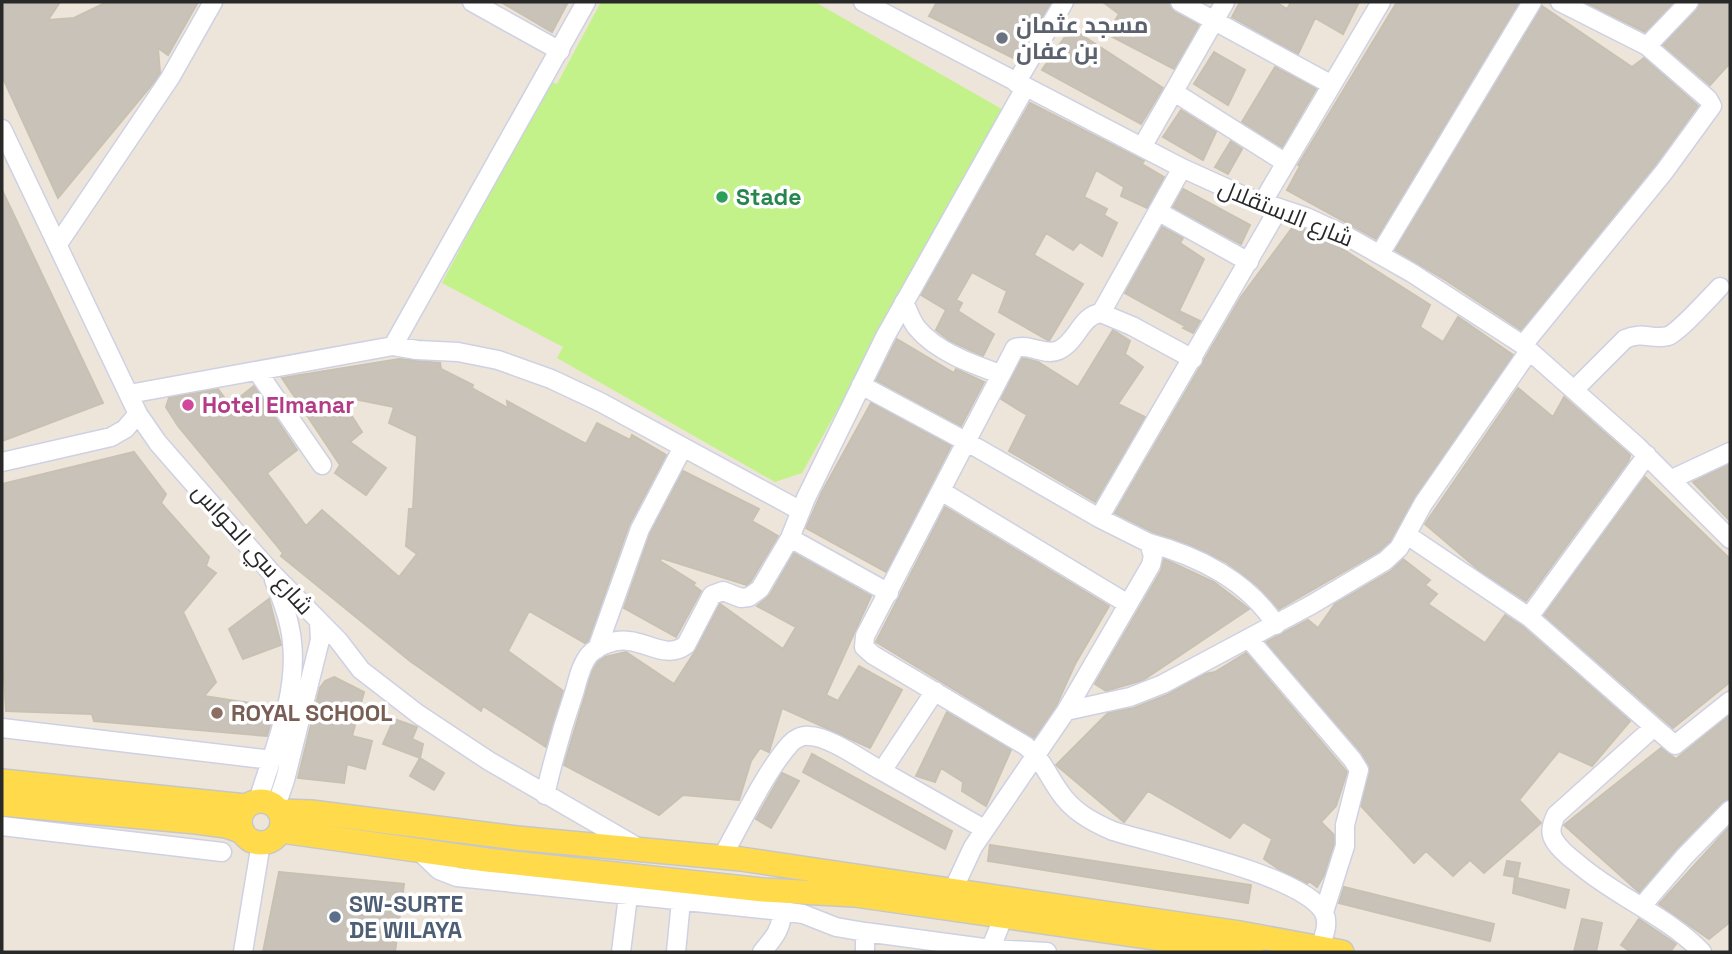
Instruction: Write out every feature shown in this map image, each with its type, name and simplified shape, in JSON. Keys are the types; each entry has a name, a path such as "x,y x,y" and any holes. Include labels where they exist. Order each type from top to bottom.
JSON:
{"main road":[{"path":"2,781 263,819 419,851 682,890 821,891 1252,952"},
{"path":"2,804 23,817 216,824 311,812 550,842 722,857 1240,933 1331,950"}],"street":[{"path":"58,244 170,78 213,2"},
{"path":"472,2 560,51"},
{"path":"393,346 586,2"},
{"name":"شارع الاستقلال","path":"863,2 1182,168 1271,205 1306,216 1380,254 1526,348 1647,455 1730,539"},
{"path":"545,795 582,669 589,655 615,641 627,640 655,649 679,650 686,645 712,595 723,591 741,598 755,594 790,538 861,385 1064,2"},
{"path":"1180,2 1332,85"},
{"path":"1142,147 1225,2"},
{"path":"1099,518 1249,262 1286,163 1381,2"},
{"path":"1380,254 1532,2"},
{"path":"1066,711 1111,702 1149,690 1276,625 1385,561 1399,548 1423,504 1526,348 1711,110 1711,102 1708,99 1647,46 1560,2"},
{"path":"1647,46 1689,2"},
{"path":"1174,92 1286,163"},
{"name":"شارع سي الحواس","path":"2,129 138,414 158,443 269,570 338,640 361,670 408,707 545,795 639,848"},
{"path":"1182,168 1101,313 1090,317 1058,351 1046,352 1023,346 1015,348 865,636 864,647 1037,755 1059,791 1089,821 1113,831 1262,874 1314,901 1324,912 1331,950"},
{"path":"1159,212 1249,262"},
{"path":"1574,390 1625,339 1634,335 1658,337 1672,334 1720,287"},
{"path":"904,302 916,327 941,348 1000,374"},
{"path":"1101,313 1132,326 1193,359"},
{"path":"130,394 393,346 417,351 458,352 526,369 600,402 801,511"},
{"path":"257,371 322,465"},
{"path":"861,385 1099,518 1149,543 1189,556 1241,587 1261,604 1276,625"},
{"path":"2,462 110,438 125,429 138,414"},
{"path":"597,649 640,529 684,447"},
{"path":"1672,479 1730,452"},
{"path":"1529,617 1647,455"},
{"path":"942,491 1128,604"},
{"path":"1407,535 1529,617 1675,745 1730,701"},
{"path":"790,538 888,593"},
{"path":"953,890 984,829 1066,711 1151,565 1153,556 1149,543"},
{"path":"243,952 272,760 291,683 293,657 289,622 269,570"},
{"path":"263,819 285,780 320,640 318,622"},
{"path":"1249,639 1359,770 1347,816 1343,854 1324,912"},
{"path":"882,771 935,691"},
{"path":"1654,727 1556,815 1550,827 1553,839 1564,852 1590,874 1674,927 1702,952"},
{"path":"2,728 272,760"},
{"path":"722,857 788,746 796,738 805,735 823,739 984,829"},
{"path":"1642,906 1730,810"},
{"path":"2,826 23,817 222,852"},
{"path":"419,851 439,870 457,877 628,896 682,890 803,914 836,927 865,932 990,951 1047,952"},
{"path":"676,952 682,890"},
{"path":"820,920 821,891"},
{"path":"621,952 628,896"},
{"path":"762,952 777,934 782,922 782,911"},
{"path":"990,951 1004,916"},
{"path":"865,932 865,952"}],"green space":[{"name":"Stade","path":"601,2 815,2 1005,111 802,473 775,482 557,358 563,347 442,283 549,81 557,84"}],"building":[{"path":"2,2 60,2 48,20 74,18 107,2 198,2 168,55 158,48 160,73 155,81 58,198 2,76"},
{"path":"501,2 568,2 552,32"},
{"name":"مسجد عثمان بن عفان","path":"937,2 1051,2 1017,60 929,16"},
{"path":"1103,2 1169,2 1174,12 1199,25 1174,69 1107,34 1119,14"},
{"path":"1240,2 1276,2 1287,9 1291,2 1359,2 1343,34 1315,18 1298,54 1232,17"},
{"path":"1397,2 1519,2 1376,239 1287,190 1300,166 1298,165"},
{"path":"1585,2 1674,2 1645,32"},
{"path":"1700,2 1730,2 1730,63 1710,85 1663,45 1697,10"},
{"path":"1542,6 1632,67 1644,58 1698,106 1655,165 1521,330 1395,250"},
{"path":"1071,28 1163,88 1141,124 1042,70"},
{"path":"1214,52 1245,70 1228,105 1194,84"},
{"path":"1275,67 1316,89 1282,147 1242,122"},
{"path":"1030,103 1144,161 1142,164 1164,177 1147,208 1121,196 1124,187 1096,170 1084,197 1107,209 1104,215 1117,223 1102,256 1080,242 1073,250 1046,233 1034,255 1083,284 1049,341 999,312 1007,291 972,272 956,300 962,303 958,311 994,334 983,356 950,341 936,330 946,310 921,295"},
{"path":"1181,110 1216,132 1203,160 1163,137"},
{"path":"1231,141 1242,149 1228,174 1215,167"},
{"path":"1183,189 1250,225 1241,244 1173,207"},
{"path":"2,190 103,403 2,441"},
{"path":"1162,227 1183,238 1180,243 1204,259 1179,311 1200,321 1193,333 1125,293"},
{"path":"1292,228 1304,229 1325,238 1430,305 1420,327 1443,342 1458,317 1513,355 1414,498 1390,541 1378,552 1279,609 1259,587 1226,562 1115,513 1241,297"},
{"path":"1113,330 1130,341 1125,354 1143,367 1118,404 1145,417 1095,502 1009,451 1027,415 1001,399 1022,358 1038,362 1078,387"},
{"path":"897,339 954,373 956,369 984,382 961,426 876,380"},
{"path":"399,359 440,363 441,369 473,385 472,388 508,408 507,401 586,444 597,423 630,440 632,435 666,455 629,525 588,641 585,643 529,611 508,651 563,691 546,747 483,706 481,711 410,661 281,556 283,553 178,426 166,407 169,398 218,389 230,405 254,386 297,450 267,473 306,526 322,510 399,577 417,554 406,546 409,509 413,509 417,436 389,423 394,407 339,396 362,432 350,442 386,468 366,495 335,473 340,465 282,378"},
{"path":"1518,388 1553,417 1564,397 1630,455 1526,601 1480,571 1425,524"},
{"path":"871,403 951,446 886,572 806,528 822,492"},
{"path":"134,452 166,494 161,503 209,557 206,566 216,573 183,612 216,682 204,696 275,707 267,736 94,721 92,714 6,711 2,644 2,484"},
{"path":"1730,464 1730,521 1693,482"},
{"path":"683,471 759,509 752,521 778,536 747,585 661,558 660,561 695,583 693,585 701,591 676,637 624,608 650,534"},
{"path":"1645,477 1730,559 1730,682 1673,728 1544,615"},
{"path":"945,507 1109,606 1075,664 1056,706 1034,738 876,642"},
{"path":"794,553 871,596 826,695 838,701 859,666 902,690 870,748 782,708 769,752 760,748 751,761 739,800 683,795 659,815 564,765 592,672 605,657 626,652 674,684 696,650 720,604 783,649 796,627 757,606 770,595"},
{"path":"1164,559 1214,582 1249,609 1143,680 1106,691 1095,684 1161,571"},
{"path":"1403,559 1430,580 1425,585 1437,594 1428,604 1485,643 1505,615 1522,626 1630,721 1592,766 1559,751 1519,800 1541,823 1484,873 1470,860 1453,876 1426,851 1414,863 1361,806 1370,769 1362,753 1266,642 1308,620 1318,628 1335,604 1391,571"},
{"path":"269,599 281,645 243,659 229,629"},
{"path":"1246,653 1347,772 1336,806 1321,822 1334,835 1334,844 1317,887 1309,881 1307,884 1280,870 1264,859 1272,839 1243,822 1230,838 1148,791 1124,822 1056,765 1108,713 1134,708 1167,695 1205,674 1215,672"},
{"path":"334,677 364,692 352,736 372,741 365,769 347,764 344,783 298,778 320,688 325,681"},
{"path":"947,712 1011,750 986,806 962,791 963,782 941,768 935,782 916,776"},
{"path":"1730,715 1730,799 1722,802 1676,849 1639,892 1564,825 1661,748 1676,759"},
{"path":"394,719 417,727 412,739 423,744 420,758 383,744"},
{"path":"812,754 952,831 945,849 803,772"},
{"path":"420,758 444,773 434,790 410,776"},
{"path":"782,773 799,781 771,828 756,819"},
{"path":"1730,826 1730,922 1709,939 1659,904"},
{"path":"990,845 1251,885 1248,903 988,861"},
{"path":"1507,861 1520,863 1517,878 1569,890 1565,908 1513,893 1515,877 1504,875"},
{"name":"SW-SURTE DE WILAYA","path":"279,872 404,884 395,952 263,952"},
{"path":"1344,887 1494,924 1490,941 1339,903"},
{"path":"1582,919 1602,923 1596,952 1574,952"},
{"path":"1639,919 1676,944 1670,952 1631,952 1621,945"}],"place":[{"name":"مسجد عثمان بن عفان","path":"1002,38"},
{"name":"Stade","path":"722,197"},
{"name":"Hotel Elmanar","path":"188,405"},
{"name":"ROYAL SCHOOL","path":"217,713"},
{"name":"SW-SURTE DE WILAYA","path":"335,917"}]}
